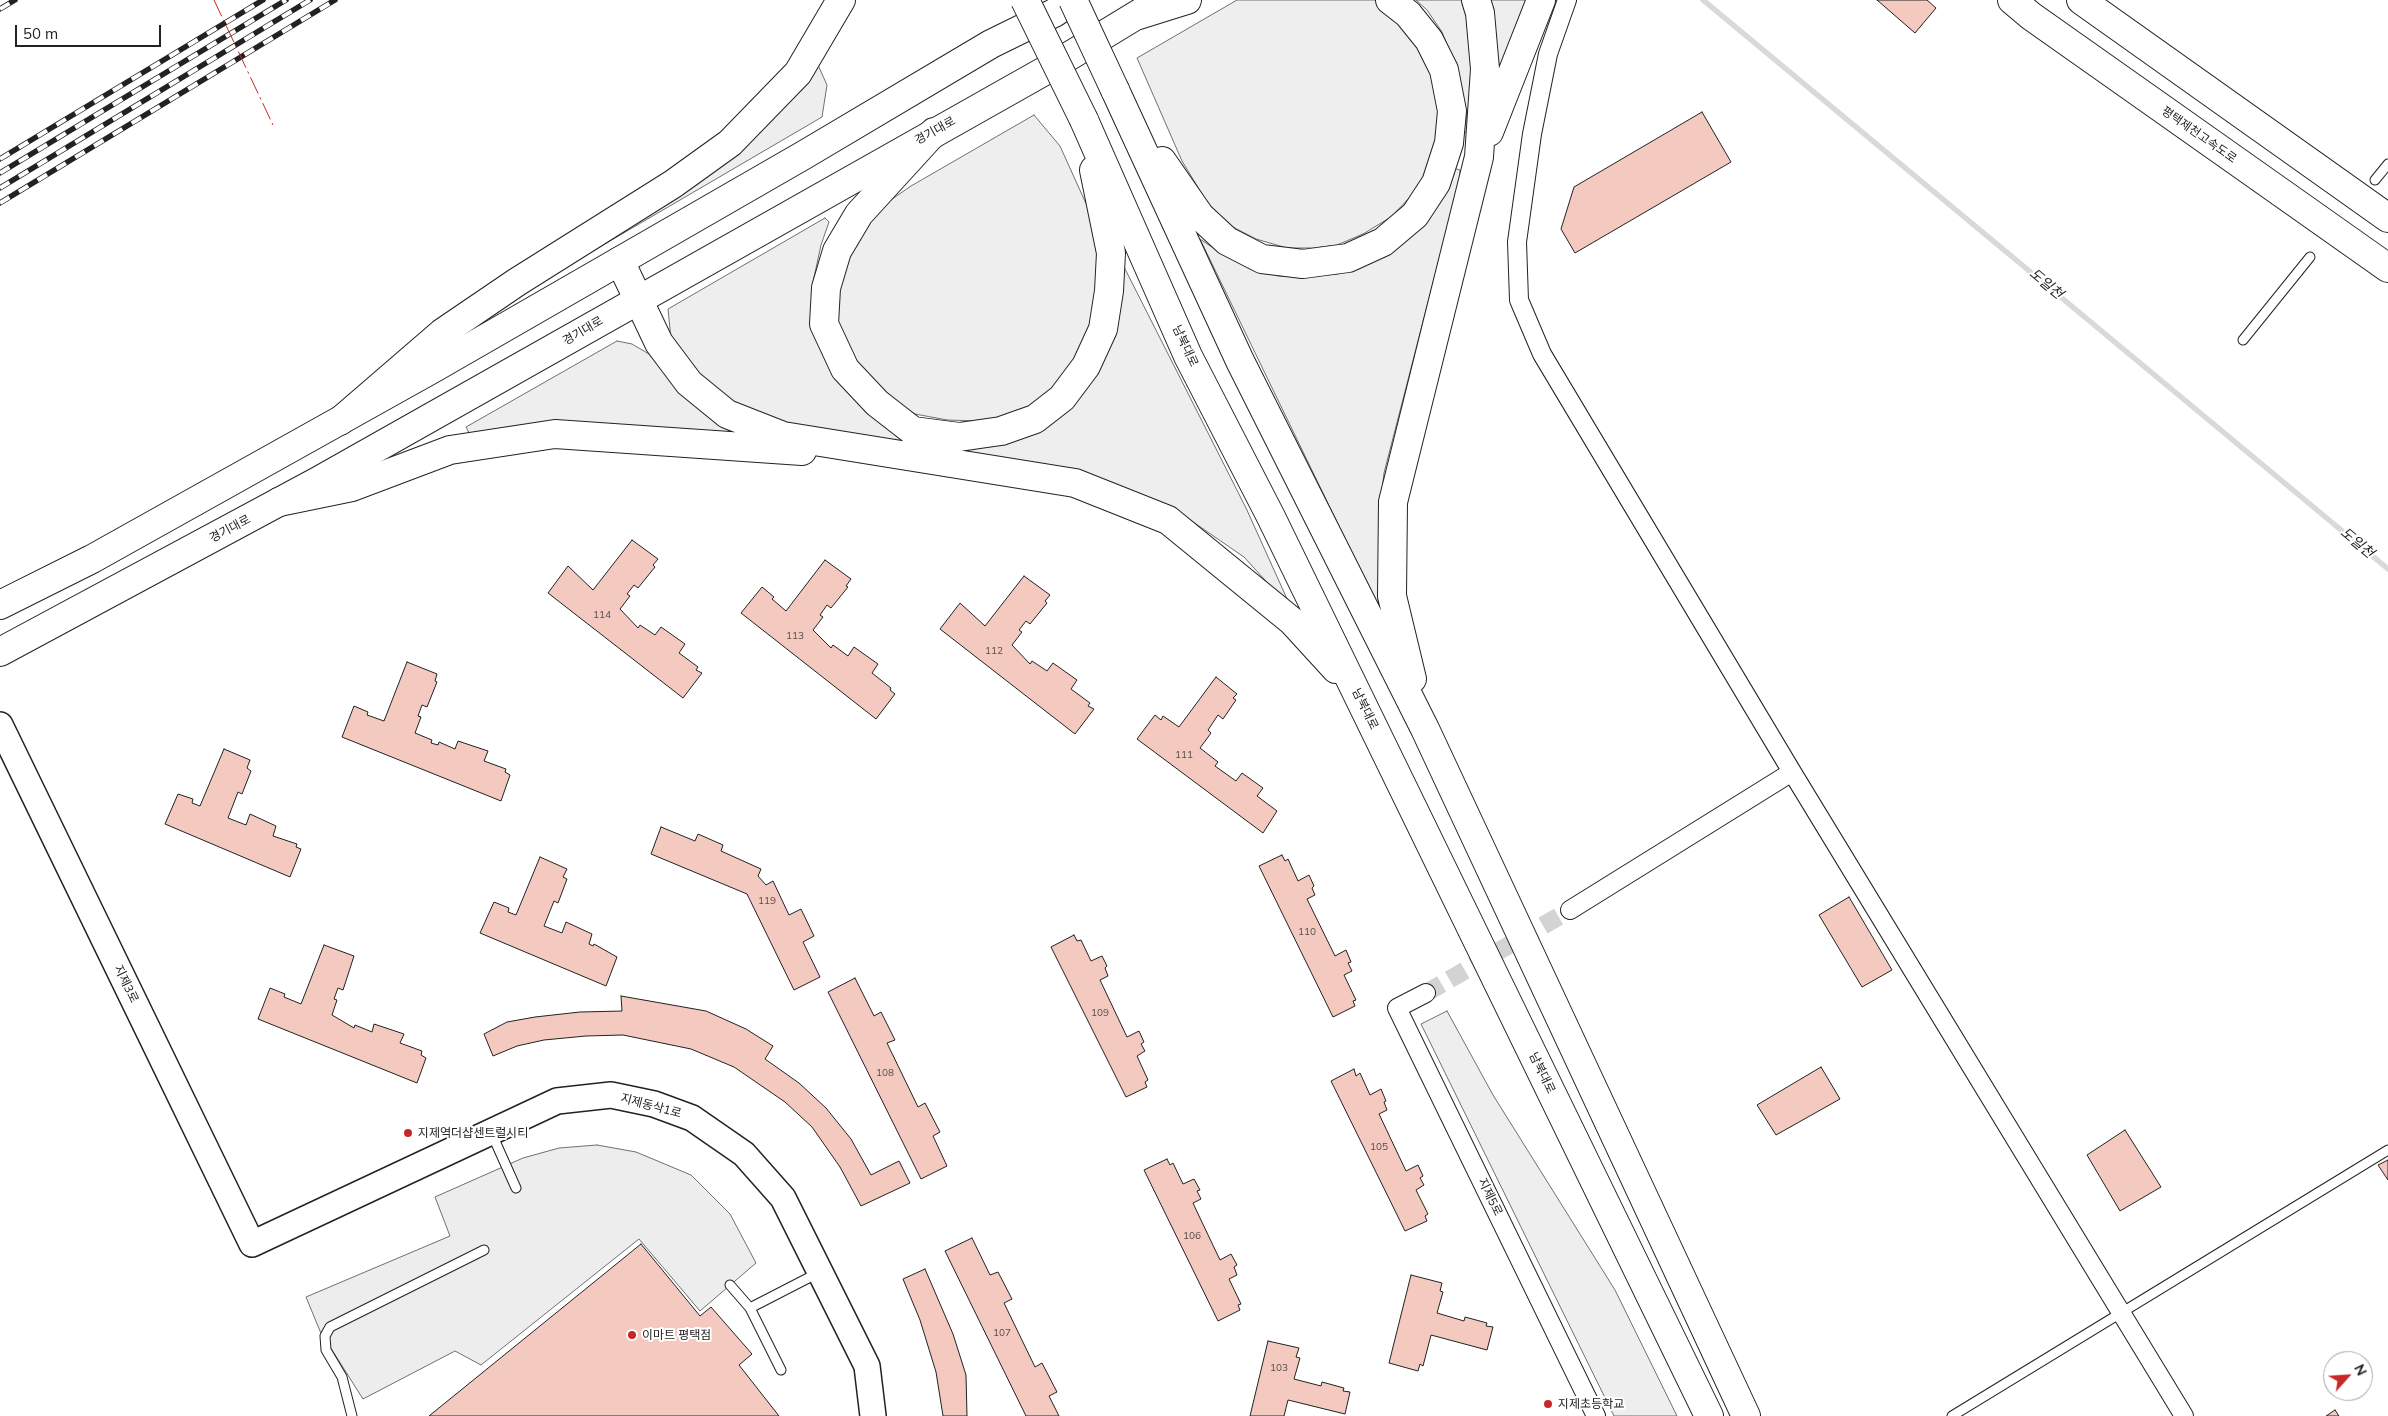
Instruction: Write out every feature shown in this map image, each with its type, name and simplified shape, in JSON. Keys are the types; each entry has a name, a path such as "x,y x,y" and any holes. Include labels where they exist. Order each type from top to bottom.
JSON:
{"main road":[{"path":"340,421 442,333 525,277 672,184 730,143 798,73 841,0"},
{"name":"남북대로","path":"1025,0 1084,120 1188,356 1271,517 1709,1416"},
{"path":"0,605 92,559 340,421 804,155 991,44 1054,12 1073,0 1240,361 1425,729 1746,1416"},
{"name":"경기대로","path":"0,652 279,502 934,132 1150,7 1187,0"},
{"path":"1115,90 1200,216 1227,240 1262,259 1303,264 1348,258 1383,242 1415,215 1436,183 1449,144 1452,111 1444,70 1429,40 1408,14 1390,0"},
{"path":"1476,0 1480,13 1485,68 1479,157"},
{"path":"1425,729 1392,596 1393,502 1479,157 1541,0"},
{"name":"평택제천고속도로","path":"2012,0 2030,16 2388,268"},
{"path":"2081,0 2388,218"},
{"path":"934,132 859,214 836,251 826,288 824,324 844,368 877,403 913,431 959,437 1001,432 1034,419 1048,409 1062,398 1086,366 1103,329 1109,292 1111,253 1084,120"},
{"path":"620,261 659,344 689,383 727,414 783,436 1075,483 1168,520 1293,622 1356,691"},
{"path":"279,502 352,487 450,450 556,434 910,457"}],"street":[{"path":"1567,0 1548,54 1532,134 1517,242 1519,300 1542,354 1792,772 2184,1416"},
{"name":"지제3로","path":"0,725 252,1244"},
{"path":"1570,910 1792,772"},
{"name":"지제5로","path":"1426,993 1397,1008 1596,1416"},
{"name":"지제동삭1로","path":"252,1244 557,1101 611,1095 654,1104 692,1118 744,1154 783,1198 867,1366 874,1416"}],"lane":[{"path":"2375,180 2388,164"},
{"path":"2243,340 2310,256"},
{"path":"491,1132 516,1188"},
{"path":"1952,1416 2388,1150"},
{"path":"352,1416 342,1377 326,1350 325,1336 330,1326 484,1250"},
{"path":"750,1308 820,1272"},
{"path":"730,1285 750,1308 780,1370"}],"shaded area":[{"path":"1237,0 1375,0 1407,28 1432,70 1441,118 1437,144 1428,170 1411,196 1391,217 1363,234 1337,245 1313,248 1287,248 1256,239 1233,227 1208,204 1182,161 1137,58"},
{"path":"1416,0 1465,0 1474,52 1469,133 1461,131 1451,55 1442,32 1427,10"},
{"path":"1487,0 1528,0 1498,71"},
{"path":"818,65 827,85 822,117 586,255 585,252"},
{"path":"1034,115 1060,146 1088,208 1102,269 1088,343 1061,382 1028,408 1002,418 978,421 947,420 915,414 879,391 852,362 833,319 837,288 851,246 866,217 911,186"},
{"path":"1453,168 1460,170 1460,178 1384,473 1379,517 1382,615 1200,239 1224,255 1253,269 1279,276 1304,277 1338,274 1367,264 1391,252 1416,232 1433,211"},
{"path":"825,218 829,222 821,245 813,282 813,327 836,373 960,445 1069,401 1120,259 1246,508 1288,601 1285,602 1244,557 1180,513 1158,501 1110,482 828,438 726,404 690,373 671,339 668,309"},
{"path":"617,341 632,344 649,354 665,373 738,433 737,435 557,422 469,433 466,427"},
{"path":"1447,1011 1493,1095 1615,1290 1677,1416 1614,1416 1421,1024"},
{"path":"597,1145 636,1152 691,1175 730,1214 756,1263 700,1311 639,1239 481,1365 455,1351 363,1399 320,1331 306,1297 450,1236 435,1197 523,1158 559,1148"}],"building":[{"path":"1877,0 1927,0 1936,8 1915,33"},
{"path":"1702,112 1731,162 1575,253 1561,229 1574,187"},
{"path":"632,540 658,559 653,565 655,567 638,588 634,585 627,594 630,596 620,609 638,628 640,625 655,635 661,627 685,644 679,653 698,667 696,670 702,673 683,698 548,593 568,566 593,590"},
{"path":"825,560 851,579 846,586 848,587 831,608 827,605 820,615 823,617 813,630 831,648 833,645 848,656 854,647 878,664 872,673 891,688 890,690 895,694 876,719 741,613 762,587 786,611"},
{"path":"1024,576 1050,595 1045,601 1047,603 1030,624 1026,621 1019,630 1022,632 1012,645 1030,664 1032,661 1047,671 1053,663 1077,680 1071,689 1090,703 1088,706 1094,709 1075,734 940,629 960,603 985,626"},
{"path":"407,662 437,674 435,681 437,682 427,707 422,705 418,716 421,717 415,733 432,740 431,743 438,745 439,742 455,749 458,741 488,751 484,761 506,769 505,772 510,775 501,801 342,737 354,706 368,712 367,715 384,721"},
{"path":"1216,677 1237,694 1233,698 1236,700 1223,719 1218,715 1208,730 1211,733 1200,748 1218,762 1215,766 1236,781 1242,773 1263,788 1257,796 1277,811 1263,833 1137,739 1155,715 1161,720 1163,716 1179,727"},
{"path":"224,749 250,760 247,768 251,771 242,794 238,792 228,818 246,825 250,814 276,826 273,836 297,844 296,847 301,849 290,877 165,824 178,794 193,799 192,803 200,806"},
{"path":"661,827 695,841 698,834 723,845 721,851 761,869 758,876 766,885 773,881 789,915 801,909 814,936 803,942 820,977 794,990 747,894 651,854"},
{"path":"1282,855 1285,861 1288,859 1298,881 1309,875 1314,886 1312,888 1315,895 1307,899 1335,956 1346,950 1351,962 1348,963 1352,971 1344,975 1356,1000 1353,1001 1355,1006 1333,1017 1259,866"},
{"path":"540,857 567,869 563,877 567,879 558,903 554,901 544,926 562,933 566,922 592,934 589,944 593,946 594,944 617,957 606,986 480,933 494,902 509,908 508,912 516,915"},
{"path":"1849,897 1892,970 1862,987 1819,915"},
{"path":"1074,935 1077,941 1081,940 1091,961 1102,956 1107,966 1105,968 1108,976 1100,980 1127,1037 1139,1031 1144,1042 1141,1044 1145,1051 1137,1056 1148,1080 1145,1082 1147,1087 1126,1097 1051,947"},
{"path":"324,945 354,956 343,990 338,988 334,999 337,1000 332,1015 354,1028 355,1025 372,1032 374,1024 404,1034 400,1043 422,1051 421,1055 426,1058 417,1083 258,1019 270,988 285,994 284,997 301,1004"},
{"path":"855,978 874,1016 881,1012 895,1040 887,1043 918,1107 925,1103 940,1132 933,1136 947,1166 921,1179 828,992"},
{"path":"621,996 706,1011 746,1029 773,1046 765,1059 799,1083 826,1108 851,1139 871,1175 899,1161 910,1183 861,1206 840,1167 812,1127 785,1102 734,1067 691,1049 623,1035 586,1036 544,1040 517,1046 493,1056 484,1034 507,1022 535,1017 580,1012 622,1011"},
{"path":"1821,1067 1840,1099 1776,1135 1757,1105"},
{"path":"1354,1069 1356,1076 1360,1073 1370,1095 1381,1089 1386,1101 1384,1102 1387,1110 1379,1114 1406,1171 1418,1165 1423,1176 1420,1178 1424,1185 1416,1190 1428,1214 1425,1216 1427,1221 1405,1231 1331,1081"},
{"path":"2125,1130 2161,1187 2120,1211 2087,1155"},
{"path":"1167,1159 1170,1165 1173,1163 1183,1184 1194,1179 1200,1190 1197,1191 1201,1199 1193,1203 1220,1260 1231,1254 1237,1265 1234,1267 1237,1275 1229,1279 1241,1304 1238,1305 1240,1310 1218,1321 1144,1170"},
{"path":"2388,1160 2388,1180 2378,1165"},
{"path":"972,1238 990,1275 998,1272 1012,1299 1004,1303 1035,1367 1042,1363 1057,1392 1049,1396 1059,1416 1026,1416 945,1251"},
{"name":"이마트 평택점","path":"641,1244 700,1316 711,1307 752,1354 739,1365 779,1416 429,1416"},
{"path":"925,1269 953,1334 966,1375 967,1416 943,1416 936,1372 920,1320 903,1279"},
{"path":"1411,1275 1442,1283 1440,1291 1443,1292 1437,1313 1464,1321 1465,1317 1487,1323 1486,1326 1493,1327 1487,1350 1431,1335 1423,1366 1420,1364 1418,1371 1389,1363"},
{"path":"1268,1341 1299,1348 1296,1357 1300,1358 1294,1379 1321,1386 1322,1382 1344,1388 1343,1391 1350,1392 1345,1414 1288,1400 1284,1416 1250,1416"},
{"path":"2335,1410 2339,1416 2326,1416"}],"waterway":[{"name":"도일천","path":"1703,0 2388,569"}],"tunnel":[{"path":"1426,993 1570,910"}],"railway":[{"path":"0,9 15,0"},
{"path":"0,159 263,0"},
{"path":"0,173 286,0"},
{"path":"0,188 310,0"},
{"path":"0,203 335,0"}],"power":[{"path":"214,0 273,125"}],"place":[{"name":"지제역더샵센트럴시티","path":"408,1133"},
{"name":"이마트 평택점","path":"632,1335"},
{"name":"지제초등학교","path":"1548,1404"}]}
